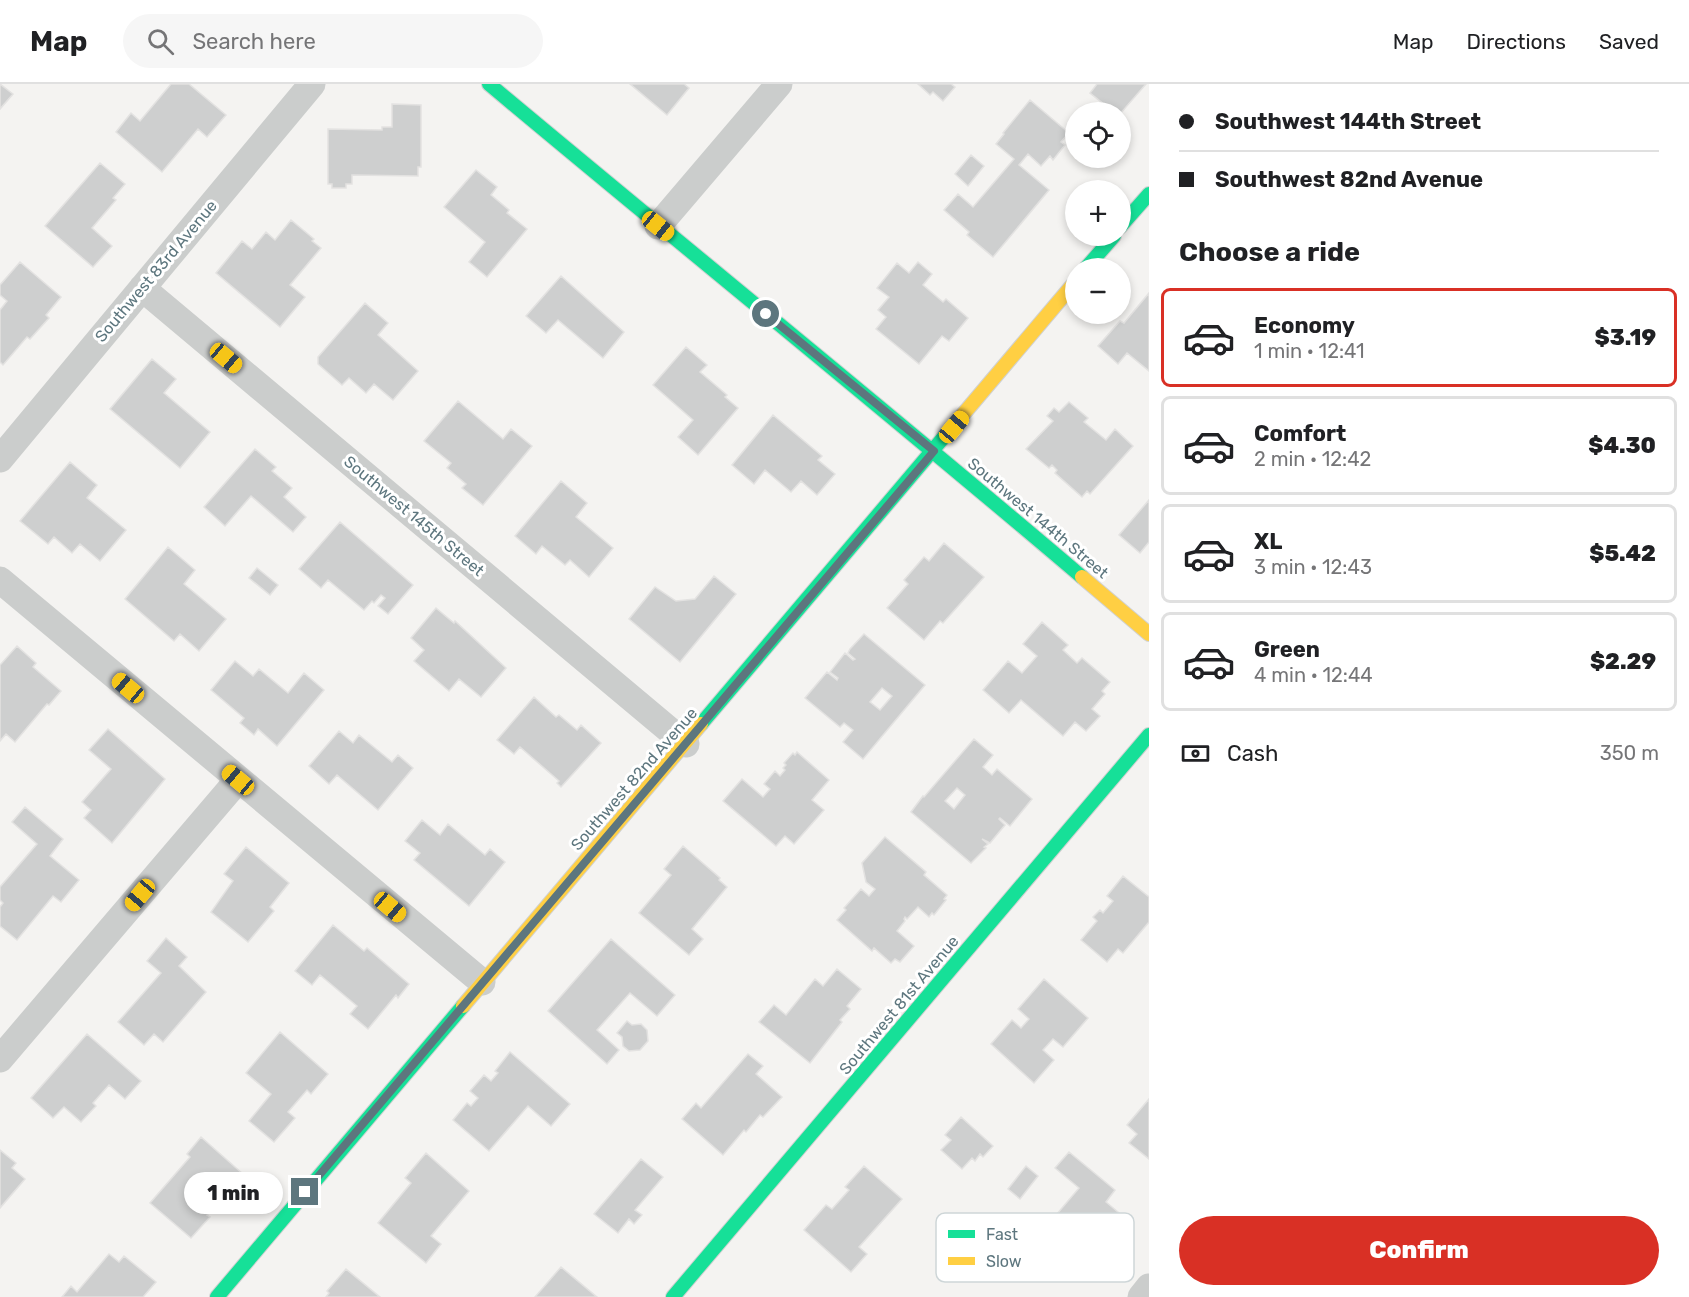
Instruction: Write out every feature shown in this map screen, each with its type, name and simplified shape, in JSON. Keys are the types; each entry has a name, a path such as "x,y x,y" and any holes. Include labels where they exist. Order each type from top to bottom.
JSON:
{"street":[{"name":"Southwest 83rd Avenue","path":"0,459 312,84"},
{"name":"Southwest 144th Street","path":"489,84 658,226 934,451 1149,634"},
{"path":"658,226 778,84"},
{"path":"1095,258 1105,246"},
{"name":"Southwest 145th Street","path":"142,288 686,744"},
{"name":"Southwest 82nd Avenue","path":"217,1297 1065,294"},
{"path":"0,581 482,982"},
{"name":"Southwest 81st Avenue","path":"673,1297 1149,735"},
{"path":"0,1059 238,780"},
{"path":"1141,1297 1149,1287"}],"building":[{"path":"0,84 13,94 0,109"},
{"path":"171,84 189,84 226,115 207,137 198,129 162,172 116,132 131,113 140,121"},
{"path":"630,84 684,84 689,88 667,115"},
{"path":"918,84 951,84 955,87 943,101 933,92 930,95"},
{"path":"1097,84 1146,84 1130,102 1101,102 1090,93"},
{"path":"1030,100 1065,130 1065,138 1061,142 1065,145 1053,160 1050,156 1041,166 1028,154 1019,165 1049,190 993,257 967,235 969,232 944,210 958,194 973,207 1014,159 996,144"},
{"path":"392,104 421,105 421,167 418,167 418,176 352,175 352,184 346,184 346,188 332,188 332,184 328,184 328,129 382,130 382,127 392,127"},
{"path":"971,155 984,166 968,186 955,174"},
{"path":"100,163 125,184 113,198 116,200 92,228 112,246 93,267 45,226"},
{"path":"476,170 497,187 491,195 509,210 507,213 527,229 487,277 469,262 485,242 444,207"},
{"path":"291,220 314,239 312,241 321,248 290,285 305,297 280,327 216,273 242,241 252,249 266,232 275,240"},
{"path":"20,262 61,297 46,315 49,318 30,339 27,337 3,365 0,362 0,310 7,301 0,295 0,285"},
{"path":"918,262 932,274 923,285 943,302 946,299 968,318 949,341 942,336 919,364 876,329 886,317 878,310 889,297 877,288 897,263 909,273"},
{"path":"561,276 624,332 603,358 558,320 546,333 526,316"},
{"path":"1149,293 1149,371 1127,353 1118,364 1098,346 1117,324 1131,324 1131,315"},
{"path":"365,303 388,323 378,335 418,371 393,400 374,384 366,393 349,378 342,385 318,364 318,357"},
{"path":"686,347 707,365 700,372 727,395 725,397 738,408 698,455 678,437 693,420 653,385"},
{"path":"152,359 176,379 164,393 210,432 180,468 110,409"},
{"path":"458,401 503,439 511,429 532,446 483,505 462,488 466,484 447,468 451,463 424,441"},
{"path":"1069,402 1088,418 1084,422 1106,440 1115,429 1133,446 1090,494 1087,491 1082,497 1055,473 1057,470 1052,465 1049,468 1026,449 1053,421 1047,416 1054,408 1059,412"},
{"path":"773,415 822,456 818,460 835,474 817,495 801,481 791,492 765,470 754,484 732,465"},
{"path":"255,449 276,467 272,471 292,488 284,497 306,517 293,532 251,496 225,526 204,507"},
{"path":"70,462 97,485 87,498 126,530 100,561 80,544 72,553 54,537 48,544 20,521"},
{"path":"561,481 587,503 576,517 613,548 589,577 570,560 565,565 542,546 536,554 515,536"},
{"path":"1149,500 1149,542 1140,553 1119,535"},
{"path":"340,522 413,585 388,614 378,606 385,598 381,595 364,610 328,580 321,588 299,569"},
{"path":"944,543 984,577 943,623 940,621 924,640 887,608 908,584 904,580 924,557 929,561"},
{"path":"168,547 195,570 184,584 226,619 199,651 180,634 174,641 125,599"},
{"path":"257,568 278,585 270,595 249,578"},
{"path":"714,576 736,594 680,662 629,619 655,587 676,601 695,599"},
{"path":"436,608 454,623 455,621 506,668 481,697 459,679 449,691 414,661 424,650 411,638"},
{"path":"1042,622 1068,645 1063,650 1077,663 1082,658 1110,682 1102,691 1105,694 1092,709 1100,716 1086,731 1075,722 1063,736 1021,700 1009,713 983,690 1008,661 1022,673 1037,656 1023,644"},
{"path":"864,634 925,685 863,759 843,742 853,730 844,723 840,727 805,698 827,672 837,680 838,678 830,672 845,653 853,660 855,659 848,653","holes":["882,688 892,696 880,710 870,702"]},
{"path":"17,646 36,663 33,667 61,691 15,742 6,734 0,741 0,665"},
{"path":"235,661 253,676 259,669 288,693 304,673 324,690 277,746 258,729 254,735 240,723 244,718 211,690"},
{"path":"534,697 556,717 559,715 577,730 581,725 601,743 561,787 557,783 559,781 520,747 514,754 497,740"},
{"path":"108,729 165,779 112,843 84,818 91,810 82,802 111,769 89,750"},
{"path":"339,731 353,743 359,735 392,762 398,755 413,768 378,810 337,775 329,784 309,766"},
{"path":"974,739 993,755 983,767 992,775 997,769 1032,799 1010,826 999,819 1005,825 990,843 982,839 988,844 971,863 911,812","holes":["957,788 965,795 954,809 945,801"]},
{"path":"797,752 829,780 812,800 824,810 794,844 785,836 776,846 723,801 742,779 763,797 770,789 764,784 775,771 780,776 785,770 784,763 793,753 795,755"},
{"path":"25,807 63,839 50,856 79,880 61,902 53,896 17,940 0,926 0,907 3,903 0,900 0,887 37,844 12,822"},
{"path":"422,820 440,835 448,824 485,855 490,849 505,862 469,906 414,860 420,853 405,841"},
{"path":"885,837 926,872 924,875 947,895 944,899 946,900 934,915 932,913 929,917 918,907 907,919 905,917 905,921 897,931 914,946 900,962 895,959 891,963 874,948 872,951 837,920 846,910 844,908 861,889 869,896 875,889 866,882 862,863"},
{"path":"683,846 720,878 719,880 727,887 692,929 703,939 689,955 639,913 671,875 664,869"},
{"path":"246,847 289,883 270,907 274,911 248,942 211,912 233,881 224,874"},
{"path":"1123,876 1149,897 1149,922 1123,953 1118,949 1107,962 1081,940 1097,921 1093,917 1100,910 1103,913 1113,901 1107,896"},
{"path":"333,925 364,951 367,948 409,984 398,998 396,995 368,1029 350,1014 357,1006 320,975 312,985 295,971"},
{"path":"166,938 187,957 179,966 206,992 163,1042 154,1034 144,1045 118,1022 161,973 147,961"},
{"path":"611,939 675,995 657,1016 630,993 597,1030 619,1050 607,1064 548,1011"},
{"path":"837,969 861,989 847,1006 850,1009 840,1020 842,1022 810,1063 759,1022 774,1005 786,1015 815,979 823,986"},
{"path":"1044,979 1088,1018 1063,1047 1053,1039 1043,1050 1054,1060 1034,1083 991,1044 1012,1020 1021,1028 1029,1019 1018,1009"},
{"path":"627,1021 632,1025 641,1024 647,1030 648,1041 640,1050 629,1051 623,1046 622,1037 617,1033"},
{"path":"280,1032 328,1074 311,1094 307,1090 288,1112 295,1118 274,1142 249,1121 271,1094 246,1073"},
{"path":"87,1034 141,1081 125,1099 109,1085 93,1103 96,1106 81,1122 64,1107 53,1118 31,1098"},
{"path":"510,1052 570,1104 551,1126 528,1106 489,1151 453,1120 467,1103 471,1106 478,1098 470,1091 484,1075 491,1081 498,1073 495,1071"},
{"path":"748,1054 763,1066 756,1074 782,1097 763,1117 760,1115 746,1132 744,1130 723,1155 682,1119 696,1103 701,1108"},
{"path":"1149,1099 1149,1159 1129,1143 1137,1134 1127,1125"},
{"path":"961,1117 993,1146 983,1157 980,1154 975,1161 972,1158 962,1169 941,1150 951,1140 945,1135"},
{"path":"201,1137 243,1174 207,1215 210,1217 191,1238 150,1203 190,1157 187,1154"},
{"path":"0,1150 16,1163 12,1168 25,1179 0,1208"},
{"path":"1069,1152 1115,1190 1106,1202 1119,1213 1058,1213 1079,1188 1055,1168"},
{"path":"426,1153 469,1191 431,1236 441,1244 426,1263 378,1223 411,1183 405,1178"},
{"path":"641,1159 663,1177 635,1210 642,1215 634,1224 629,1219 618,1233 594,1214"},
{"path":"864,1166 902,1199 859,1247 867,1254 851,1272 804,1230 826,1205 832,1209 849,1190 845,1187"},
{"path":"1026,1166 1038,1176 1020,1199 1008,1189"},
{"path":"109,1254 119,1262 124,1256 156,1282 143,1297 62,1297 71,1286 77,1292"},
{"path":"561,1267 597,1297 535,1297"},
{"path":"346,1269 380,1297 326,1297 329,1293 327,1291"}],"traffic: fast":[{"path":"489,84 1082,577"},
{"path":"1131,214 1149,194"},
{"path":"1095,258 1105,246"},
{"path":"701,724 949,431"},
{"path":"673,1297 1149,735"},
{"path":"217,1297 463,1006"}],"traffic: slow":[{"path":"949,431 1065,294"},
{"path":"1082,577 1149,634"},
{"path":"463,1006 701,724"}],"route":[{"path":"305,1192 934,451 766,314"}]}
